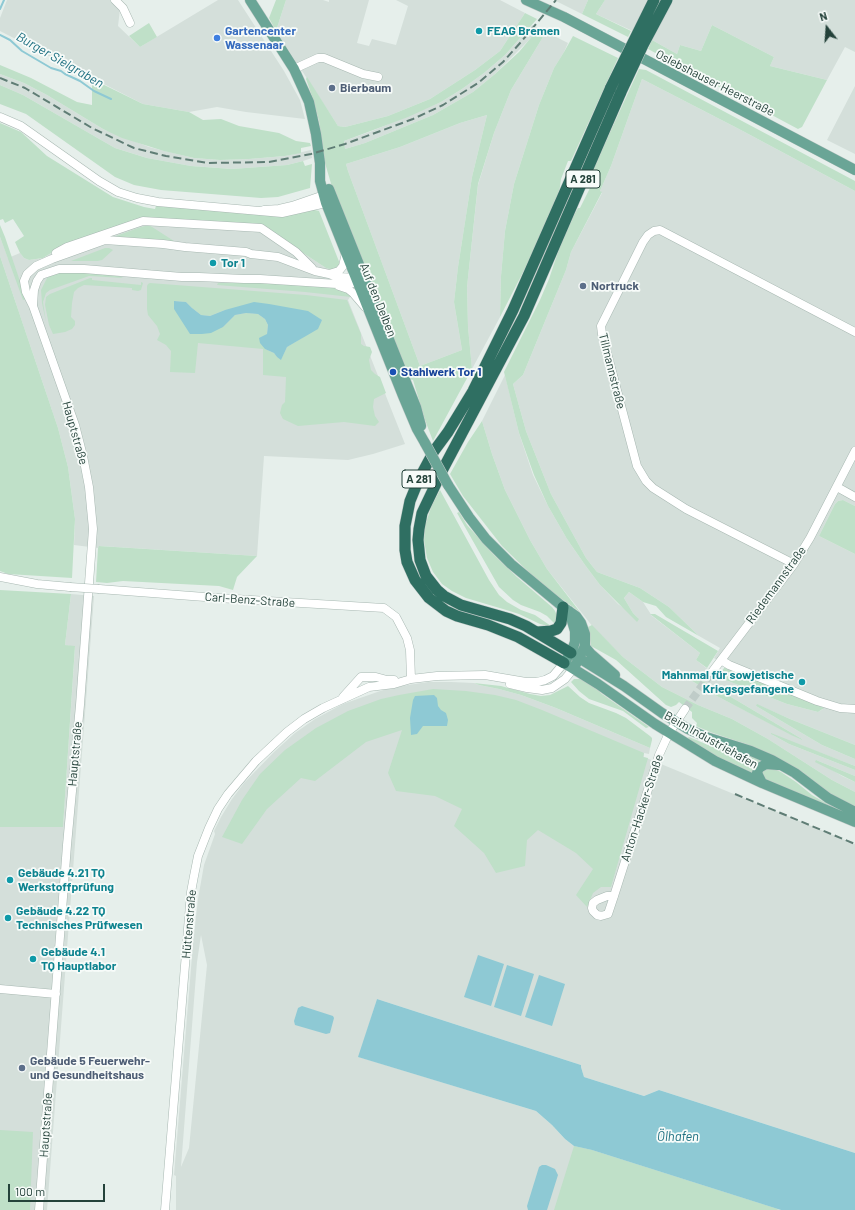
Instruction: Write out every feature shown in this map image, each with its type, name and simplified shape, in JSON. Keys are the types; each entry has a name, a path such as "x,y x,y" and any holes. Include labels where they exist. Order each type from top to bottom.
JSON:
{"highway":[{"name":"A 281","path":"575,656 538,632 510,619 461,605 444,596 426,576 420,560 418,529 422,513 443,469 524,316 616,89 634,40 654,0"},
{"name":"A 281","path":"569,666 518,636 457,616 446,611 429,598 415,580 407,562 405,550 405,526 410,501 419,479 434,451 448,432 473,391 513,310 616,89 643,45 667,0"},
{"path":"538,632 557,629 566,609"}],"main road":[{"name":"Auf den Delben","path":"250,0 294,69 309,102 314,121 320,162 320,181 360,280 416,407 425,443"},
{"name":"Oslebshauser Heerstraße","path":"526,0 564,17 855,170"},
{"name":"Auf den Delben","path":"327,198 346,253 360,280 369,313 417,429 448,485 469,517 486,539 510,564 576,616 581,623 585,634 585,647 575,656"},
{"path":"566,609 573,623 576,639 574,647 575,656 569,666"},
{"path":"585,647 613,673 624,686"},
{"name":"Beim Industriehafen","path":"575,656 624,686 676,722 706,737 751,751 782,765 828,798 855,812"},
{"name":"Beim Industriehafen","path":"569,666 605,688 669,733 716,760 762,783 855,822"},
{"path":"762,783 757,774 761,766 767,764 782,765"}],"street":[{"path":"115,0 123,8 130,23"},
{"path":"294,69 318,58 324,58 363,74 378,77"},
{"path":"0,117 21,126 99,181 118,192 137,198 158,202 264,210 279,209 327,198"},
{"path":"52,259 56,253 67,247 143,221 261,228 296,252 315,271"},
{"name":"Tillmannstraße","path":"794,564 686,509 646,481 637,466 601,326 643,242 648,235 654,231 660,230 855,332"},
{"path":"105,240 111,232"},
{"path":"52,259 105,240 246,252 251,254 278,257 315,271 337,277 360,280"},
{"path":"330,274 339,271 343,266 346,253"},
{"name":"Hauptstraße","path":"40,1210 93,529 89,487 75,425 33,306 26,292 24,281 27,274 36,266 52,259"},
{"path":"33,306 34,290 37,281 42,275 59,269 84,269 227,282 244,279 260,279 350,284 360,280"},
{"path":"337,284 353,293 369,313"},
{"name":"Riedemannstraße","path":"712,672 794,564 810,538 855,451"},
{"path":"837,487 855,497"},
{"name":"Carl-Benz-Straße","path":"0,577 37,584"},
{"name":"Carl-Benz-Straße","path":"0,584 37,584 336,606 384,608 393,614 399,621 407,638 410,650 411,679"},
{"path":"721,660 729,665 817,701 840,708 855,709"},
{"name":"Hüttenstraße","path":"341,699 361,677 376,677 387,680 437,676 484,675 526,682 536,682 545,680 569,666"},
{"name":"Hüttenstraße","path":"165,1210 191,892 202,847 209,828 218,809 256,761 287,732 304,719 322,708 369,687 394,684 411,679"},
{"path":"676,722 685,709"},
{"name":"Anton-Hacker-Straße","path":"614,896 659,755 676,722"},
{"path":"0,989 56,994"}],"shaded area":[{"path":"7,0 111,0 120,9 118,26 140,47 218,0 238,0 284,71 300,100 305,119 217,107 189,112 143,104 0,31 0,18"},
{"path":"286,0 323,0 329,2 329,0 369,0 357,43 369,46 372,39 396,45 408,6 396,0 500,0 525,13 500,51 475,70 430,99 388,116 345,127 338,126 276,31"},
{"path":"554,0 588,0 582,14"},
{"path":"605,0 855,0 855,52 845,47 827,80 770,66 774,57 712,25 701,51 680,45 677,54 652,40 596,14"},
{"path":"532,25 539,28 532,37 495,74 473,92 433,115 365,143 345,149 344,141 441,102 462,89 505,55"},
{"path":"546,32 568,43 554,68 539,105 514,184 505,231 501,276 500,317 472,369 468,327 467,287 478,185 494,133 511,90"},
{"path":"0,74 24,83 47,95 103,129 149,147 194,158 220,160 285,156 311,150 312,158 287,165 232,169 191,166 147,158 115,148 23,95 0,85"},
{"path":"642,79 855,191 855,506 843,500 838,501 835,504 819,536 855,554 855,745 758,705 756,706 822,745 855,759 855,766 771,734 789,744 855,770 855,776 816,760 855,782 855,792 832,780 768,739 732,719 698,705 662,687 623,657 593,627 547,569 530,540 505,490 482,421 505,375 519,433 533,475 548,506 567,539 585,565 600,585 618,604 639,619 633,613 624,598 629,592 643,602 652,616 700,653 696,660 718,677 787,704 818,712 823,709 727,666 714,658 720,648 699,636 669,607 640,588 597,572 586,558 551,494 526,431 513,384 523,375 566,270 571,252 602,193 600,191 611,166","holes":["685,674 709,684 802,739 802,740 713,694 684,676"]},
{"path":"855,86 855,154 827,140"},
{"path":"487,115 472,177 454,302 462,350 420,366 346,164 400,147 460,123"},
{"path":"145,218 262,226 326,268 340,264 352,294 348,300 405,444 348,460 264,456 257,556 100,546 98,548 74,545 75,519 68,467 58,428 0,256 0,237 8,258 20,253 24,258 29,260 43,258 56,250"},
{"path":"71,594 94,596 47,1210 0,1210 0,827 63,827 75,647 65,645"},
{"path":"428,682 474,683 521,695 556,708 650,748 649,754 644,753 644,757 855,844 855,1153 659,1090 644,1096 584,1077 581,1065 377,999 359,1057 536,1111 574,1146 592,1150 781,1210 176,1210 176,1176 174,1175 193,944 198,899 204,865 215,834 214,831 232,799 244,783 295,733 315,719 343,704 386,689","holes":["201,935 207,965 189,1148 181,1167 197,962"]}],"green space":[{"path":"276,0 286,0 276,31 269,18"},
{"path":"588,0 605,0 596,14 631,31 628,37 582,14"},
{"path":"525,13 537,19 505,55 462,89 441,102 408,117 344,141 345,149 365,143 433,115 473,92 495,74 519,52 539,28 546,32 511,90 494,133 478,184 467,287 468,327 472,369 433,441 413,380 409,379 332,187 325,163 319,121 306,79 307,77 338,126 345,127 388,116 430,99 475,70 500,51","holes":["487,115 472,177 454,302 462,350 420,366 346,164 400,147 460,123"]},
{"path":"149,23 157,37 140,47 129,36"},
{"path":"712,25 774,57 770,66 827,80 802,127 798,129 648,49 652,40 677,54 680,45 701,51"},
{"path":"573,36 618,58 571,161 568,161 561,179 559,194 537,245 500,317 501,276 505,231 514,184 539,105 554,68"},
{"path":"0,65 31,78 77,102 92,105 92,79 143,104 189,112 203,120 221,119 239,126 279,133 296,141 310,143 311,146 301,148 301,153 285,156 220,160 194,158 164,151 122,138 103,129 47,95 24,83 0,74"},
{"path":"639,69 646,70 855,181 855,191 642,79 611,166 600,191 602,192 571,252 566,270 523,375 513,384 526,431 551,494 586,558 597,572 640,588 669,607 699,636 666,617 656,606 643,602 629,592 624,598 633,613 639,619 637,622 600,585 585,565 567,539 548,506 534,475 519,433 504,372 540,300 568,225 578,208 580,208 590,188 592,173 595,165"},
{"path":"0,85 23,95 115,148 147,158 191,166 232,169 287,165 303,161 305,166 312,164 310,188 278,197 261,198 161,190 134,185 115,177 26,114 0,104"},
{"path":"0,123 21,132 47,156 113,197 144,207 155,209 156,206 319,211 340,264 334,269 326,268 262,226 150,218 56,250 43,258 29,260 24,258 15,242 24,236 13,219 5,223 3,219 0,220"},
{"path":"0,225 26,299 23,300 0,237"},
{"path":"149,225 177,243 113,237 141,227"},
{"path":"105,248 113,250 102,260 71,261"},
{"path":"0,256 58,428 68,467 75,519 72,578 8,574 0,571"},
{"path":"61,272 115,274 123,278 89,276 50,290 46,293 43,302 46,322 41,290 47,278"},
{"path":"92,278 92,280 141,285 141,282 143,283 141,290 138,291 132,290 132,288 84,285 78,288 74,292 72,303 71,317 75,321 75,325 72,329 65,332 53,334 49,325 45,305 46,297"},
{"path":"240,281 335,287 352,294 351,297 217,285 218,283 232,283"},
{"path":"148,284 306,295 347,300 361,334 361,344 370,347 372,352 369,360 371,370 380,377 386,393 374,399 373,407 375,416 379,422 375,426 344,422 298,426 283,419 280,413 282,405 285,402 286,377 263,375 263,349 198,343 195,373 170,372 171,351 166,345 157,340 160,334 157,326 148,315","holes":["174,301 186,302 201,315 210,316 225,310 322,320 302,338 287,347 281,359 274,353 265,349 268,325 265,319 258,314 246,313 235,315 223,327"]},
{"path":"482,421 505,490 530,540 547,569 580,612 541,584 502,546 463,496 450,474"},
{"path":"440,490 489,580 499,595 507,602 521,610 535,615 551,626 540,624 519,614 466,598 442,584 433,572 427,558 424,540 425,525 432,505"},
{"path":"843,500 855,506 855,554 819,536 835,504 838,501"},
{"path":"459,512 467,525 494,555 552,607 558,618 555,624 547,616 540,612 521,605 513,600 499,587 457,513"},
{"path":"99,546 257,556 237,577 233,590 219,586 123,581 107,583 96,582"},
{"path":"0,590 71,594 65,645 75,646 63,827 0,827"},
{"path":"650,614 655,614 718,651 707,668 696,660 700,653"},
{"path":"592,625 623,657 662,687 698,705 732,719 768,739 832,780 855,792 855,807 838,800 790,765 746,744 696,726 697,723 692,718 692,712 679,702 671,707 666,705 616,660 591,646 588,627"},
{"path":"727,666 824,708 818,712 787,704 718,677"},
{"path":"685,674 709,684 802,740 713,694 684,676"},
{"path":"574,679 583,679 590,683 602,694 649,727 646,728 623,711 589,699 571,682"},
{"path":"474,683 501,686 541,696 550,695 568,686 589,703 626,718 650,736 652,740 650,748 556,708 521,695"},
{"path":"433,689 466,691 495,695 516,700 644,753 643,757 648,758 611,887 601,887 593,893 587,907 576,895 593,869 576,853 538,830 527,840 525,866 496,873 484,853 454,826 462,809 435,796 396,791 388,773 402,730 366,742 315,781 301,778 267,809 242,844 222,837 242,800 260,774 285,750 316,728 348,711 381,699"},
{"path":"757,704 855,745 855,759 822,745 756,706"},
{"path":"771,733 855,766 855,770 789,744"},
{"path":"689,737 713,747 756,757 765,761 752,774 712,755 686,739"},
{"path":"816,760 855,776 855,782 815,762"},
{"path":"772,768 796,782 812,795 855,817 766,780 762,772 766,769"},
{"path":"0,1130 33,1132 30,1210 0,1210"},
{"path":"574,1146 592,1150 778,1209 554,1210"}],"water":[{"path":"174,301 186,302 201,315 210,316 254,302 308,311 322,320 318,329 287,347 281,360 274,353 265,349 260,343 259,338 267,334 268,325 265,319 258,314 246,313 235,315 223,327 211,333 190,334 174,309"},
{"path":"434,695 437,698 438,706 446,713 448,720 447,726 423,726 417,734 411,735 410,718 415,696"},
{"path":"478,955 504,964 491,1006 464,997"},
{"path":"507,965 534,974 521,1016 494,1007"},
{"path":"539,975 565,984 552,1026 525,1017"},
{"name":"Ölhafen","path":"377,999 581,1065 584,1077 644,1096 659,1090 855,1153 855,1210 781,1210 592,1150 574,1146 536,1111 358,1057"},
{"path":"302,1006 333,1016 334,1018 330,1033 326,1034 295,1025 294,1021 298,1008"},
{"path":"542,1165 555,1169 558,1175 547,1210 528,1210 527,1206 539,1167"}],"waterway":[{"name":"Burger Sielgraben","path":"0,9 4,0"},
{"name":"Burger Sielgraben","path":"0,35 10,40 22,51 51,68 61,71 80,81 94,91 111,99"}],"tunnel":[{"path":"685,709 712,672"}],"railway":[{"path":"0,78 25,88 92,128 134,148 166,156 208,163 269,162 311,154 345,144 413,119 443,105 478,83 503,62 556,0"},
{"path":"735,794 855,844"}],"place":[{"name":"FEAG Bremen","path":"479,31"},
{"name":"Gartencenter Wassenaar","path":"217,38"},
{"name":"Bierbaum","path":"332,88"},
{"name":"Tor 1","path":"213,263"},
{"name":"Nortruck","path":"583,286"},
{"name":"Stahlwerk Tor 1","path":"393,372"},
{"name":"Mahnmal für sowjetische Kriegsgefangene","path":"802,682"},
{"name":"Gebäude 4.21 TQ Werkstoffprüfung","path":"10,880"},
{"name":"Gebäude 4.22 TQ Technisches Prüfwesen","path":"8,918"},
{"name":"Gebäude 4.1 TQ Hauptlabor","path":"33,959"},
{"name":"Gebäude 5 Feuerwehr- und Gesundheitshaus","path":"22,1068"}]}
